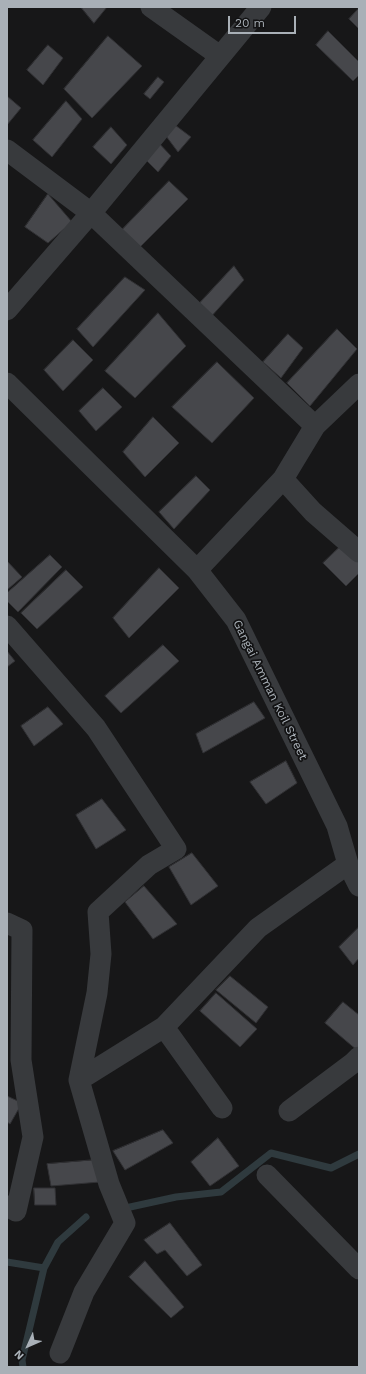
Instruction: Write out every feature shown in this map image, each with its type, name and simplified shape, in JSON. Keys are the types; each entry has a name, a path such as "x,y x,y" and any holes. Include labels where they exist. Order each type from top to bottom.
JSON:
{"street":[{"path":"151,7 220,56"},
{"path":"7,310 91,213 261,7"},
{"path":"7,150 91,213 316,426"},
{"name":"Gangai Amman Koil Street","path":"7,383 197,570 236,620 337,826 348,864 359,886"},
{"path":"197,570 283,479 316,426 359,384"},
{"path":"283,479 313,512 359,552"},
{"path":"7,626 96,728 176,849 149,865 98,912 101,954 97,993 79,1080 109,1184 125,1223 84,1292 60,1353"},
{"path":"79,1080 164,1027 258,928 348,864"},
{"path":"7,923 22,930 14,1057 33,1137 16,1211 7,1206"},
{"path":"164,1027 222,1108"},
{"path":"289,1111 359,1057"},
{"path":"267,1175 359,1269"}],"building":[{"path":"81,7 107,7 94,23"},
{"path":"359,8 359,29 349,19"},
{"path":"328,31 359,62 359,75 353,81 316,45"},
{"path":"108,36 142,66 92,118 64,89"},
{"path":"48,45 63,58 43,85 27,70"},
{"path":"158,77 164,82 150,99 144,94"},
{"path":"7,96 21,108 7,125"},
{"path":"66,101 82,119 52,157 33,140"},
{"path":"175,125 191,137 178,152 166,136"},
{"path":"111,127 127,145 111,164 93,147"},
{"path":"156,140 171,156 158,172 143,157"},
{"path":"169,181 188,199 139,248 119,233"},
{"path":"48,194 72,222 48,243 25,227"},
{"path":"234,266 244,280 209,319 197,306"},
{"path":"125,277 145,290 93,347 77,329"},
{"path":"158,313 186,346 135,398 105,371"},
{"path":"337,329 357,349 310,406 287,383"},
{"path":"288,334 303,348 281,378 263,362"},
{"path":"73,340 93,360 63,391 44,370"},
{"path":"217,362 254,398 212,443 172,407"},
{"path":"103,388 122,407 96,431 79,411"},
{"path":"153,417 179,443 145,477 123,452"},
{"path":"196,476 210,490 174,529 159,512"},
{"path":"344,543 359,558 359,573 346,586 323,563"},
{"path":"50,555 62,567 18,612 7,601 7,593"},
{"path":"7,561 22,577 7,590"},
{"path":"159,568 179,588 129,638 113,618"},
{"path":"66,570 83,587 37,629 21,613"},
{"path":"163,645 179,661 121,713 105,696"},
{"path":"7,651 15,661 7,667"},
{"path":"254,702 265,718 203,753 196,734"},
{"path":"48,707 63,724 34,746 21,726"},
{"path":"286,761 297,783 266,804 250,782"},
{"path":"102,799 126,830 96,849 76,815"},
{"path":"192,853 218,886 191,905 169,867"},
{"path":"144,886 177,924 153,939 125,902"},
{"path":"359,927 359,958 353,965 339,947"},
{"path":"230,976 268,1007 256,1023 216,990"},
{"path":"216,993 257,1029 240,1047 200,1011"},
{"path":"343,1002 359,1015 358,1051 325,1023"},
{"path":"7,1096 22,1103 10,1124 7,1122"},
{"path":"163,1130 173,1143 125,1170 113,1151"},
{"path":"218,1138 239,1166 210,1186 191,1162"},
{"path":"95,1160 100,1182 51,1186 47,1164"},
{"path":"34,1188 55,1188 56,1205 35,1205"},
{"path":"170,1223 202,1265 187,1276 165,1250 157,1254 144,1240"},
{"path":"145,1261 184,1307 171,1318 129,1277"}],"waterway":[{"path":"121,1209 176,1197 221,1192 271,1153 331,1168 359,1154"},
{"path":"23,1367 22,1360 44,1268 58,1242 86,1217"},
{"path":"7,1262 44,1268"}]}
